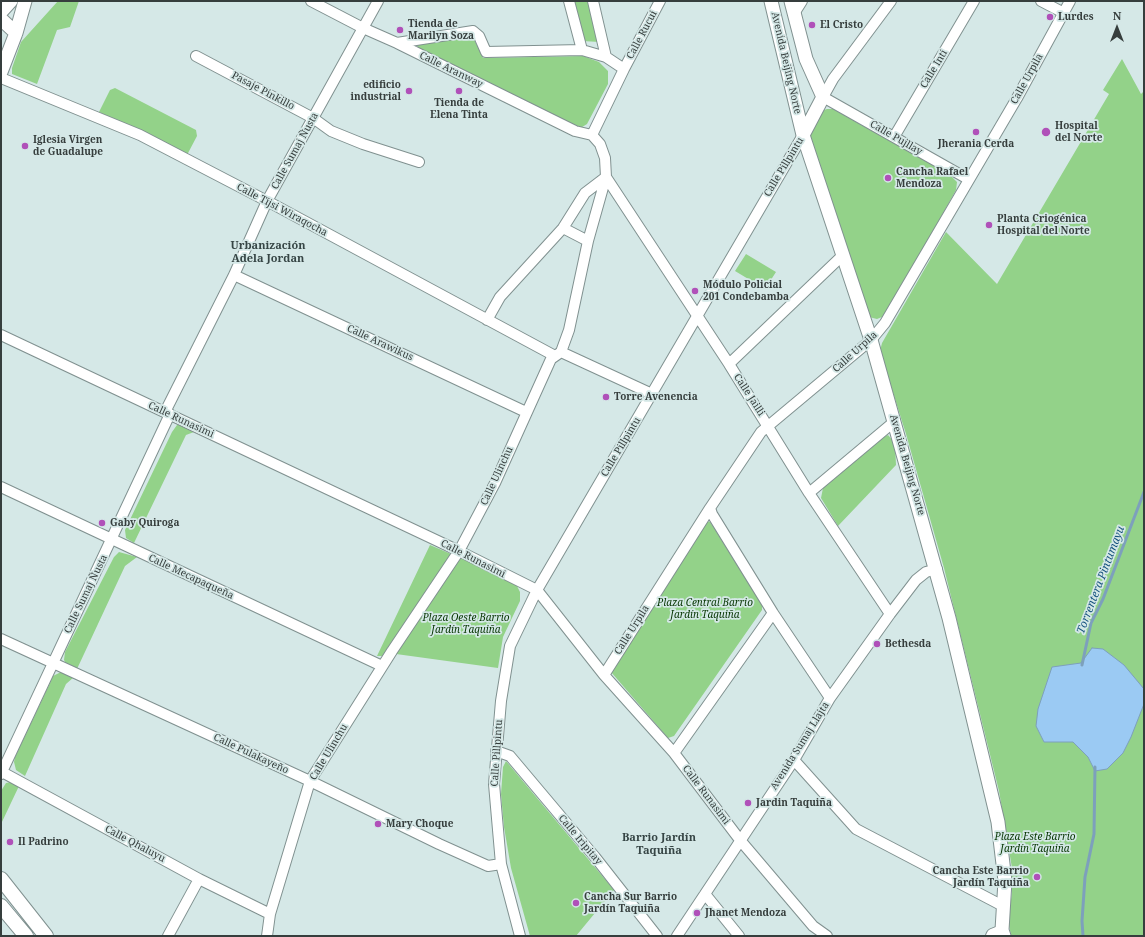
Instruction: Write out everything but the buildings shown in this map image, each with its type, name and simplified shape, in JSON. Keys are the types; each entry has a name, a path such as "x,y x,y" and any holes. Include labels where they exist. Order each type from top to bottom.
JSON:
{"main road":[{"path":"1,879 46,936"},
{"path":"1,906 26,936"}],"street":[{"path":"1,12 12,1"},
{"path":"1,72 16,33 25,1"},
{"name":"Calle Aranway","path":"311,1 362,28 396,43 575,131 592,135"},
{"name":"Calle Sumaj Ñusta","path":"1,773 52,663 112,540 168,413 234,275 267,201 378,1"},
{"path":"569,1 582,50"},
{"path":"593,1 606,57"},
{"name":"Calle Rucui","path":"624,69 660,1"},
{"name":"Avenida Beijing Norte","path":"772,1 803,135 871,340 937,569 998,822 1005,881 999,934"},
{"path":"793,6 802,1"},
{"name":"Calle Pillpintu","path":"520,936 501,864 494,784 496,751 510,646 537,590 803,135 833,79 890,1"},
{"name":"Calle Inti","path":"894,137 974,1"},
{"path":"1041,1 1064,13"},
{"name":"Calle Urpila","path":"604,675 710,508 761,432 871,340 885,323 1070,1"},
{"name":"Avenida Beijing Norte","path":"793,6 806,59 823,97"},
{"path":"1,19 16,33"},
{"path":"396,43 473,31 479,36 486,52 582,50 606,57 624,69 592,135"},
{"path":"1,46 16,33"},
{"name":"Pasaje Pinkillo","path":"196,56 314,118 331,131 363,144 418,162"},
{"name":"Calle Tijsi Wiraqocha","path":"1,78 140,135 267,201 487,320 558,354 652,394"},
{"name":"Calle Pujllay","path":"823,97 968,179"},
{"name":"Calle Ulinchu","path":"267,936 270,914 310,781 382,666 460,551 492,489 551,359 558,354 572,317 588,241 606,178 605,158 600,144 592,135"},
{"path":"487,320 500,297 563,228 585,193 606,178"},
{"name":"Calle Jailli","path":"606,178 768,426 809,493 890,614"},
{"path":"563,228 588,241"},
{"path":"728,364 843,255"},
{"name":"Calle Arawikus","path":"234,275 526,412"},
{"name":"Calle Runasimi","path":"1,335 460,551 537,590 604,675 674,753 740,840 813,926 826,936"},
{"path":"809,493 895,421"},
{"name":"Calle Mecapaqueña","path":"1,487 382,666"},
{"path":"710,508 712,514 773,613 830,698"},
{"name":"Avenida Sumaj Llajta","path":"677,936 794,760 830,698 916,580 926,572 937,569"},
{"path":"674,753 773,613"},
{"name":"Calle Pulakayeño","path":"1,639 310,781 439,844 488,866 501,864"},
{"name":"Calle Iripitay","path":"496,751 510,756 595,857 657,936"},
{"path":"794,760 856,829 1003,906"},
{"name":"Calle Qhaluyu","path":"1,773 199,879 270,914"},
{"path":"168,936 199,879"},
{"path":"705,894 739,936"}],"green space":[{"path":"58,1 79,1 70,27 57,30 37,84 12,74 12,68 21,42"},
{"path":"572,1 589,1 600,42 582,41"},
{"path":"472,35 483,58 583,56 599,62 608,71 608,84 587,124 579,129 418,49 417,44"},
{"name":"Plaza Este Barrio Jardín Taquiña","path":"1122,59 1141,94 1144,91 1144,936 1011,936 1008,919 1012,893 1012,868 999,791 944,568 906,434 880,351 882,343 946,232 997,284 1109,94 1103,90"},
{"path":"115,88 196,130 197,136 187,155 99,112 110,90"},
{"path":"833,109 950,175 957,182 956,190 905,281 882,317 877,319 869,317 810,137 824,110"},
{"path":"746,254 776,272 765,289 735,271"},
{"path":"181,424 195,430 194,432 186,435 134,543 126,538 125,530 172,432 177,425"},
{"path":"888,435 895,443 896,465 838,526 821,498 823,488"},
{"name":"Plaza Central Barrio Jardín Taquiña","path":"706,521 710,522 714,528 762,605 762,610 674,736 668,738 611,672"},
{"path":"430,545 451,554 382,656 377,656"},
{"path":"119,552 137,557 125,566 77,669 66,664 64,660 65,652 114,557"},
{"name":"Plaza Oeste Barrio Jardín Taquiña","path":"460,559 465,559 517,586 520,592 520,601 503,637 498,668 396,654"},
{"path":"61,672 74,677 66,684 25,776 16,770 14,762 15,757 53,676"},
{"path":"506,761 614,890 576,936 530,936 511,868 504,827 501,794 503,767"},
{"path":"11,782 19,786 1,824 1,791 6,783"}],"water":[{"path":"1092,648 1103,649 1124,665 1144,689 1144,704 1123,753 1107,769 1095,771 1088,757 1073,742 1044,742 1036,726 1038,709 1052,667 1081,663"}],"waterway":[{"name":"Torrentera Pintumayu","path":"1082,665 1091,623 1103,599 1144,492"},
{"name":"Torrentera Pintumayu","path":"1083,936 1082,921 1085,877 1094,834 1095,767"}],"place":[{"name":"Lurdes","path":"1050,17"},
{"name":"El Cristo","path":"812,25"},
{"name":"Tienda de Marilyn Soza","path":"400,30"},
{"name":"edificio industrial","path":"409,91"},
{"name":"Tienda de Elena Tinta","path":"459,91"},
{"name":"Jherania Cerda","path":"976,132"},
{"name":"Hospital del Norte","path":"1046,132"},
{"name":"Iglesia Virgen de Guadalupe","path":"25,146"},
{"name":"Cancha Rafael Mendoza","path":"888,178"},
{"name":"Planta Criogénica Hospital del Norte","path":"989,225"},
{"name":"Módulo Policial 201 Condebamba","path":"695,291"},
{"name":"Torre Avenencia","path":"606,397"},
{"name":"Gaby Quiroga","path":"102,523"},
{"name":"Bethesda","path":"877,644"},
{"name":"Jardin Taquiña","path":"748,803"},
{"name":"Mary Choque","path":"378,824"},
{"name":"Il Padrino","path":"10,842"},
{"name":"Cancha Este Barrio Jardín Taquiña","path":"1037,877"},
{"name":"Cancha Sur Barrio Jardín Taquiña","path":"576,903"},
{"name":"Jhanet Mendoza","path":"697,913"}],"district":[{"name":"Urbanización Adela Jordan","path":"268,252"},
{"name":"Barrio Jardín Taquiña","path":"659,844"}]}
